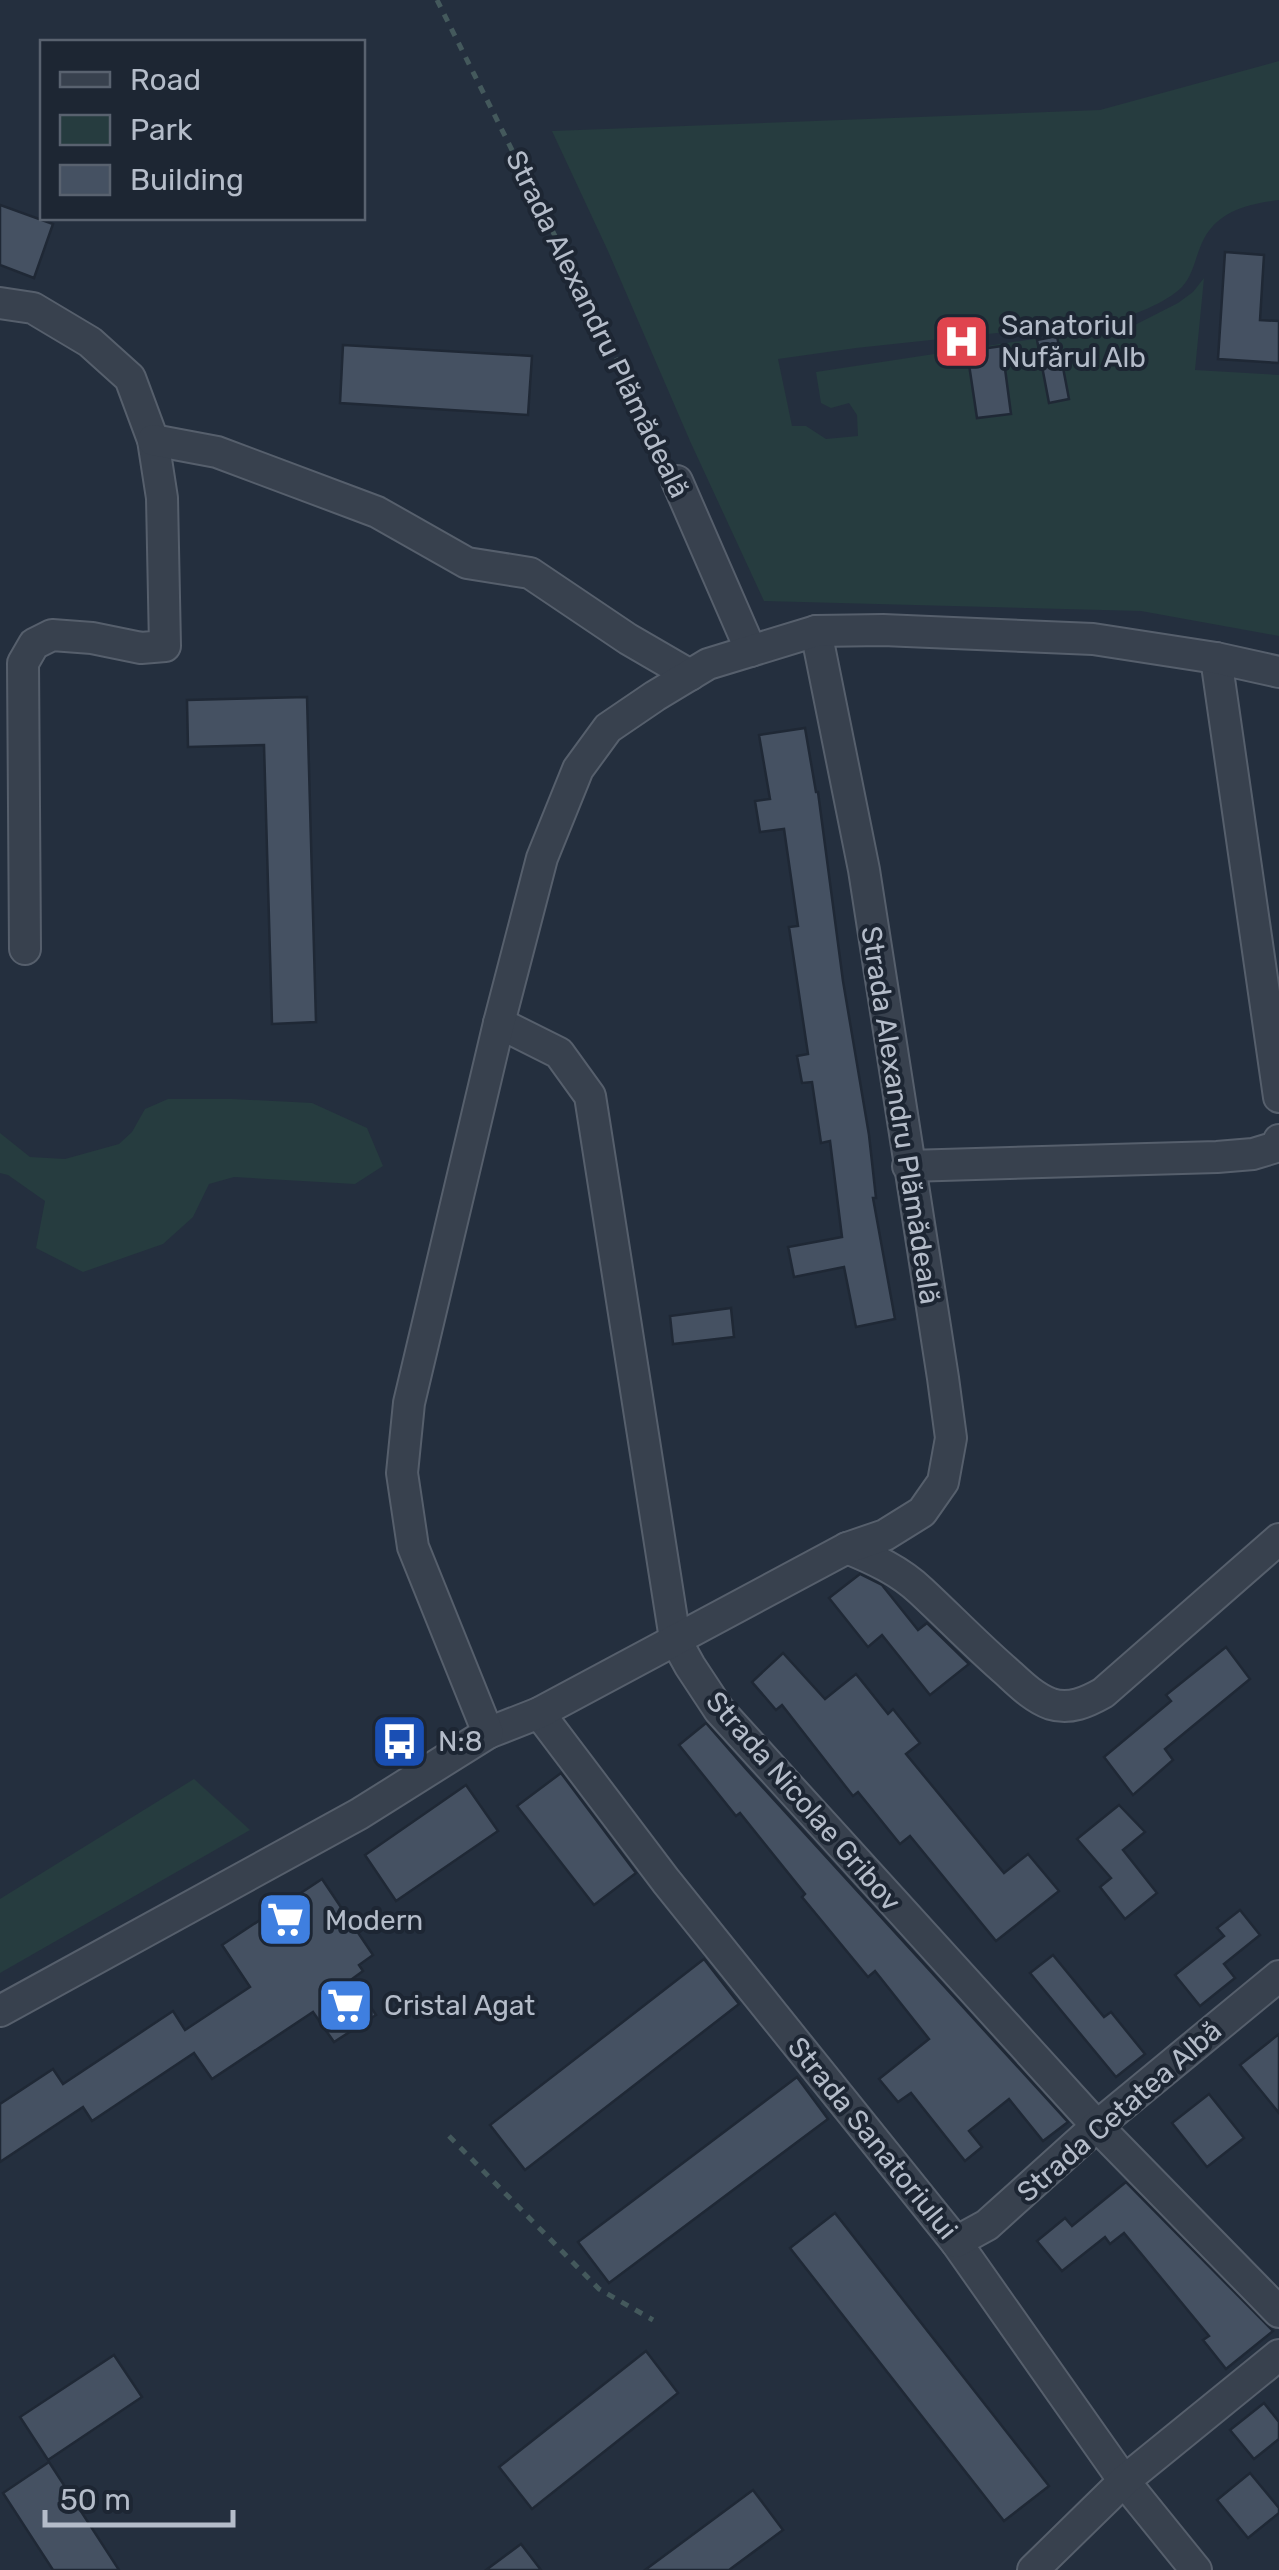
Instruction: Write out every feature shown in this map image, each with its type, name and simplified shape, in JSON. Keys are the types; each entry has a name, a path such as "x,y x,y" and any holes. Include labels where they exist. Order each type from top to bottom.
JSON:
{"street":[{"path":"0,303 33,308 90,342 130,378 153,440 162,498 165,646 141,648 52,635 34,644 22,663 25,949"},
{"path":"153,440 217,452 376,512 467,563 530,573 690,675"},
{"name":"Strada Alexandru Plămădeală","path":"677,481 751,651"},
{"name":"Strada Alexandru Plămădeală","path":"0,2011 360,1814 488,1734 540,1713 848,1548 884,1534 922,1512 943,1482 951,1438 864,870 816,631"},
{"path":"488,1734 413,1547 402,1472 409,1403 498,1023 542,858 578,769 608,728 708,664 816,631 1093,639 1216,658 1272,676"},
{"path":"1216,658 1279,1097"},
{"name":"Strada Nicolae Gribov","path":"498,1023 559,1053 590,1096 675,1639 690,1666 720,1710 1097,2126 1279,2312"},
{"path":"908,1166 1217,1157 1253,1154 1278,1144"},
{"path":"848,1548 882,1562 918,1588 1036,1697 1065,1706 1084,1704 1103,1693 1279,1539"},
{"name":"Strada Sanatoriului","path":"540,1713 666,1882 956,2242 1124,2481 1196,2570"},
{"name":"Strada Cetatea Albă","path":"956,2242 986,2226 1097,2126 1279,1976"},
{"path":"1033,2570 1124,2481 1279,2355"}],"path":[{"name":"Strada Alexandru Plămădeală","path":"437,0 677,481"},
{"path":"449,2136 598,2289 653,2320"}],"green space":[{"name":"Sanatoriul Nufărul Alb","path":"1279,61 1279,200 1244,207 1223,217 1207,233 1182,287 1129,316 778,359 792,426 806,426 826,439 858,436 857,415 849,403 831,408 821,403 816,372 1040,338 1123,331 1178,303 1204,278 1195,370 1279,375 1279,636 1141,611 764,601 552,131 1100,110","holes":["1002,347 1011,413 977,418 967,351"]},
{"path":"168,1099 312,1103 367,1128 383,1166 355,1184 234,1177 209,1184 193,1217 163,1244 83,1272 36,1248 45,1201 0,1173 0,1133 30,1157 65,1159 119,1144 132,1132 145,1109"},
{"path":"194,1779 250,1830 0,1973 0,1899"}],"building":[{"path":"0,205 53,224 34,278 0,265"},
{"path":"1225,252 1264,255 1260,320 1279,321 1279,363 1218,359"},
{"path":"1057,336 1069,399 1049,403 1037,340"},
{"path":"343,345 532,356 528,415 340,403"},
{"path":"1002,346 1011,414 977,418 967,351"},
{"path":"307,697 316,1022 272,1024 264,745 188,747 187,700"},
{"path":"805,728 869,1135 873,1198 895,1319 856,1327 844,1267 794,1277 788,1247 842,1237 830,1141 821,1143 812,1082 802,1083 797,1056 808,1054 789,927 798,926 784,829 760,832 755,801 770,799 759,735"},
{"path":"731,1308 734,1337 673,1344 670,1316"},
{"path":"860,1574 882,1585 918,1630 927,1623 969,1664 930,1695 882,1635 868,1647 829,1598"},
{"path":"1226,1647 1250,1679 1165,1749 1173,1760 1133,1795 1104,1757 1171,1701 1166,1695"},
{"path":"783,1653 825,1699 856,1674 888,1714 893,1709 920,1743 906,1754 1004,1873 1028,1854 1059,1891 996,1941 910,1836 900,1844 858,1792 853,1796 782,1705 776,1710 752,1682"},
{"path":"706,1723 1068,2122 1043,2141 1009,2099 969,2131 982,2147 965,2161 911,2093 898,2102 879,2079 929,2039 875,1971 868,1977 740,1813 736,1816 679,1745"},
{"path":"561,1773 636,1873 594,1905 517,1806"},
{"path":"466,1785 498,1831 396,1901 365,1855"},
{"path":"1119,1805 1145,1832 1123,1850 1157,1893 1125,1919 1100,1887 1111,1878 1077,1839"},
{"path":"322,1879 373,1955 359,1965 363,1971 352,1979 376,2015 334,2042 313,2012 212,2079 194,2053 92,2121 83,2107 0,2162 0,2104 53,2069 63,2084 173,2011 185,2030 250,1987 222,1945"},
{"path":"1240,1910 1260,1935 1224,1964 1235,1978 1200,2006 1175,1975 1224,1936 1217,1928"},
{"path":"1053,1955 1104,2017 1111,2012 1145,2054 1116,2077 1030,1973"},
{"path":"704,1959 739,2004 525,2170 490,2125"},
{"path":"1279,2034 1279,2113 1240,2065"},
{"path":"797,2077 828,2119 609,2283 578,2242"},
{"path":"1209,2094 1244,2138 1207,2167 1172,2123"},
{"path":"1126,2182 1273,2331 1226,2369 1203,2340 1209,2336 1124,2233 1110,2244 1105,2237 1062,2271 1037,2241 1065,2218 1072,2226"},
{"path":"835,2213 1049,2486 1004,2521 790,2248"},
{"path":"646,2351 678,2393 532,2509 499,2467"},
{"path":"114,2355 142,2397 48,2460 20,2417"},
{"path":"1264,2403 1279,2422 1279,2439 1254,2459 1230,2430"},
{"path":"49,2462 119,2570 53,2570 3,2493"},
{"path":"1250,2473 1279,2513 1248,2538 1217,2500"},
{"path":"753,2490 783,2530 729,2570 645,2570"},
{"path":"521,2544 541,2570 486,2570"}],"place":[{"name":"Sanatoriul Nufărul Alb","path":"962,341"},
{"name":"N:8","path":"399,1741"},
{"name":"Modern","path":"286,1920"},
{"name":"Cristal Agat","path":"345,2005"}]}
